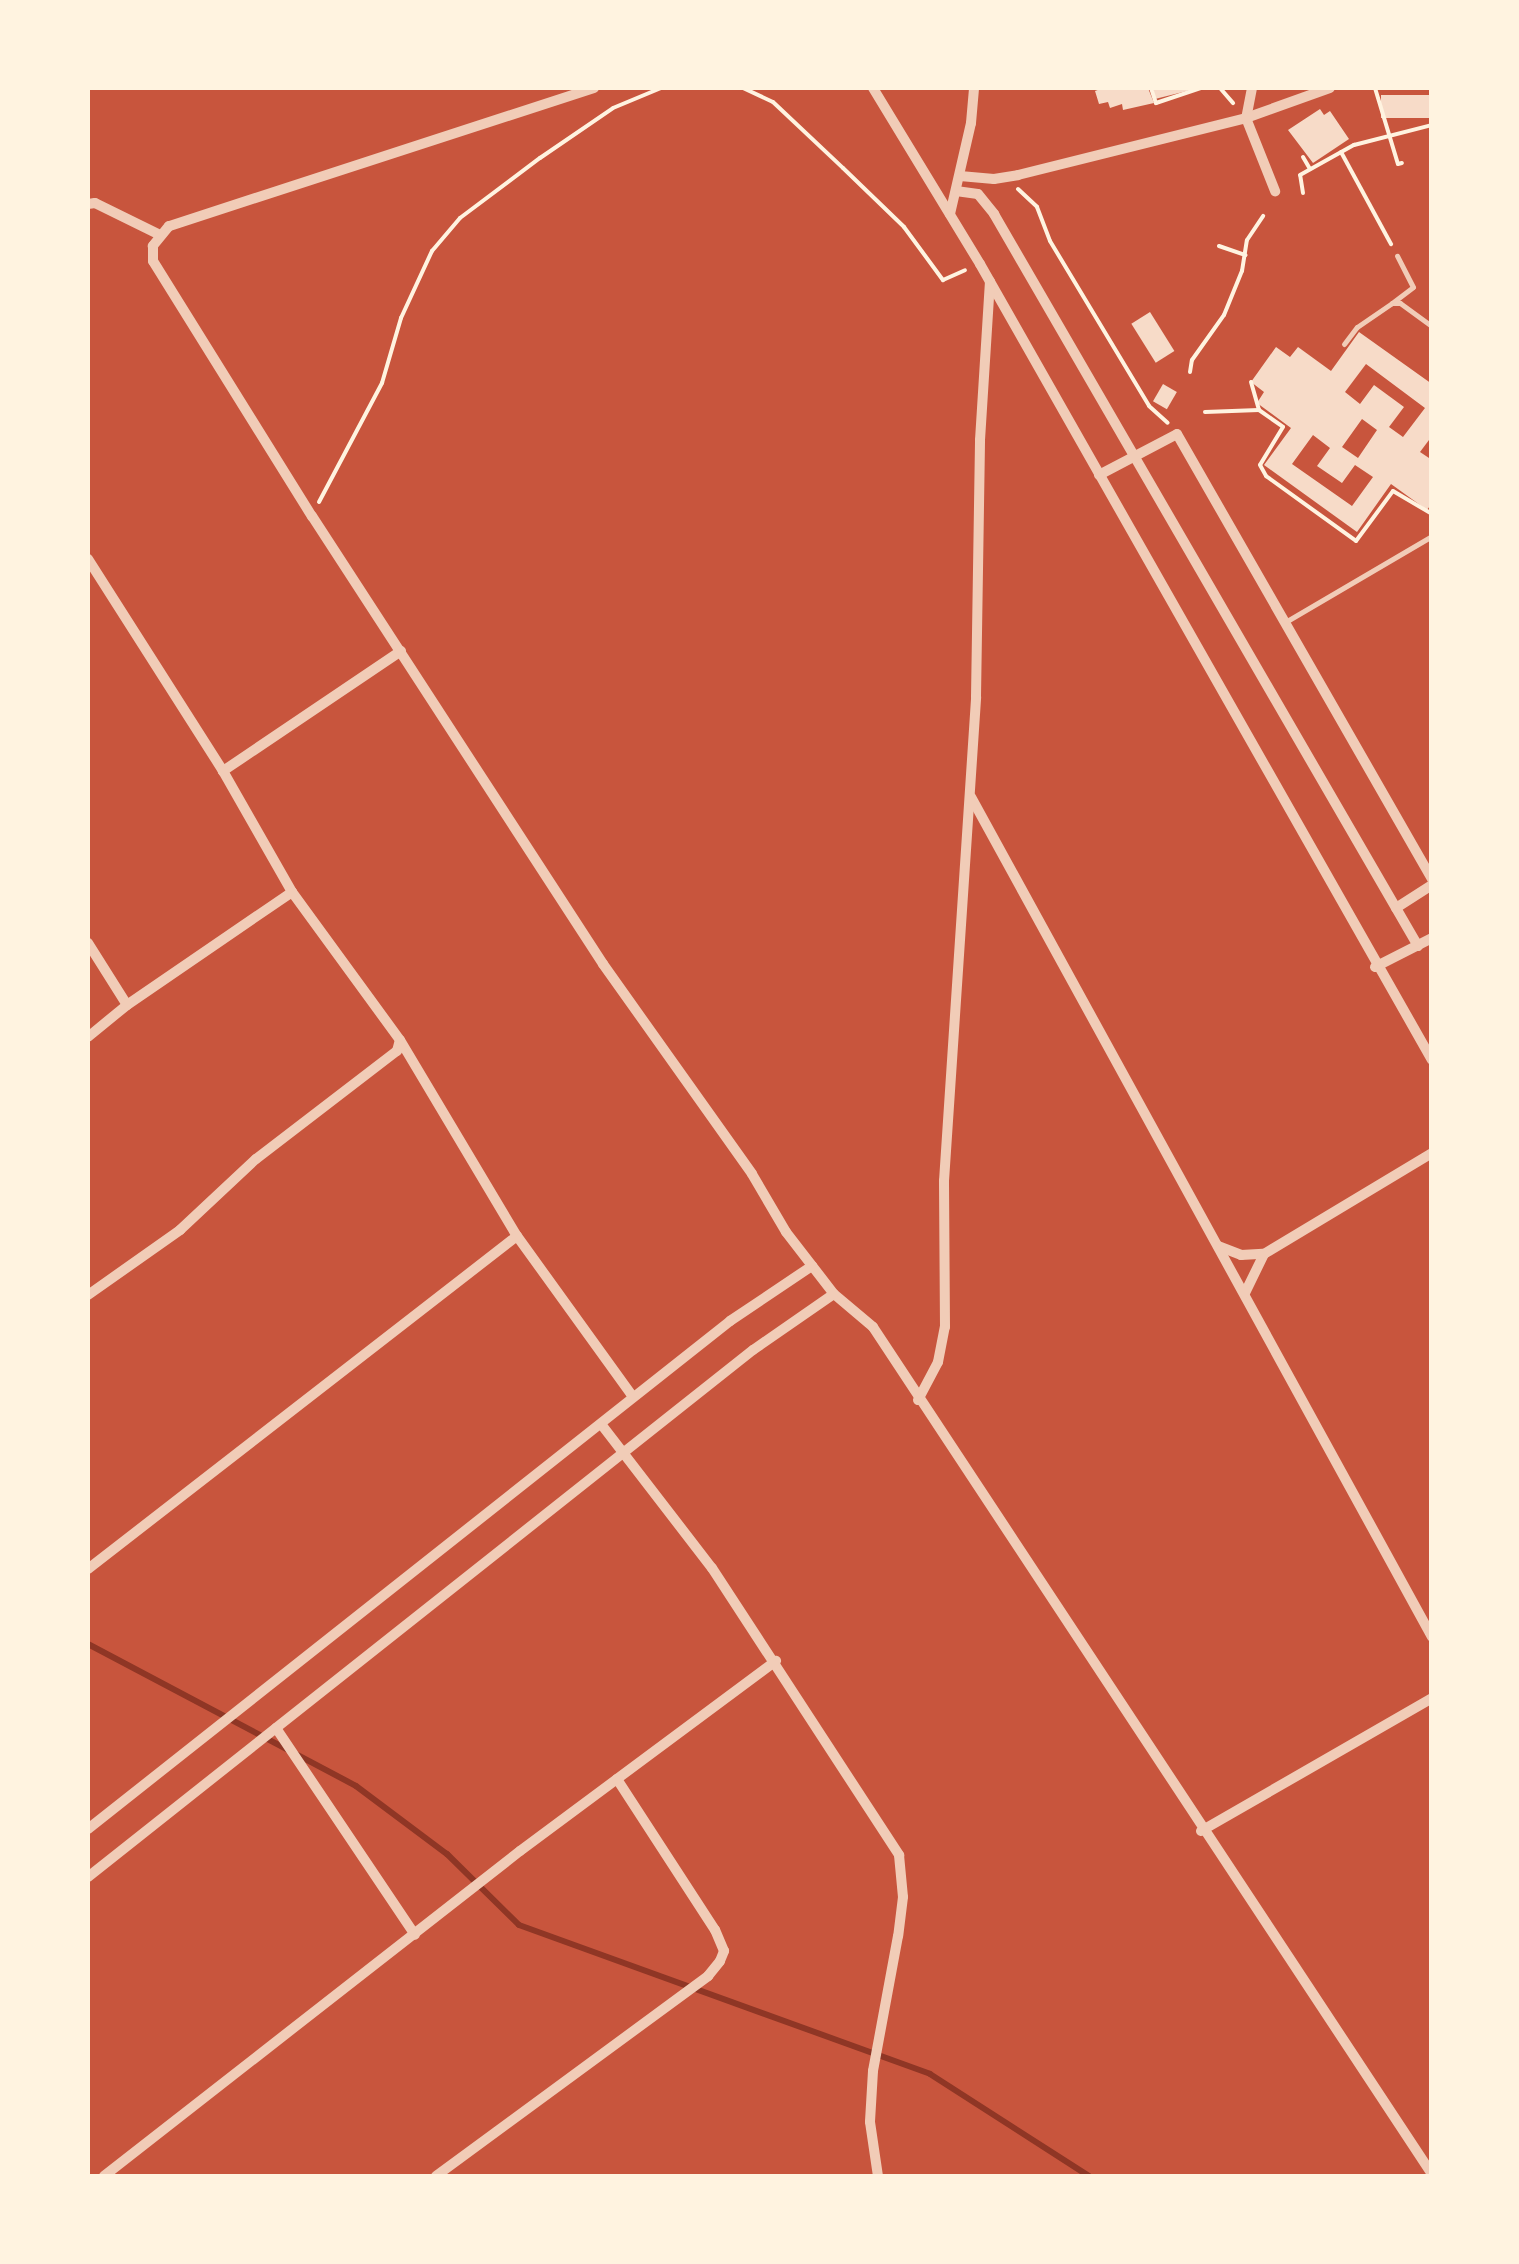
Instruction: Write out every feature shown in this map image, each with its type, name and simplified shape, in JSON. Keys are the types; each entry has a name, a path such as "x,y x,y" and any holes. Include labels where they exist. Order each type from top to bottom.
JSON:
{"street":[{"path":"594,88 169,226 153,246 153,261 312,516 603,964 812,1266 834,1294 873,1327 1202,1832 1432,2174"},
{"path":"872,88 990,281 1375,967 1432,1060"},
{"path":"950,214 974,88"},
{"path":"1252,88 1246,118 1275,191"},
{"path":"960,176 994,179 1018,175 1246,118 1330,88"},
{"path":"956,191 978,194 994,214 1418,946"},
{"path":"88,204 95,202 160,235"},
{"path":"918,1400 938,1362 946,1327 944,1181 951,1030 971,797 980,440 990,281"},
{"path":"1099,475 1177,434 1432,882 1396,908"},
{"path":"88,559 223,772 292,892 400,1040 517,1236 633,1397"},
{"path":"223,772 401,651"},
{"path":"971,797 1432,1637"},
{"path":"88,1036 292,892"},
{"path":"1375,967 1432,938"},
{"path":"88,943 127,1005"},
{"path":"88,1295 180,1230 256,1159 396,1051 400,1040"},
{"path":"1218,1246 1240,1255 1264,1254 1432,1153"},
{"path":"88,1568 517,1236"},
{"path":"1244,1294 1264,1254"},
{"path":"88,1829 730,1321 812,1266"},
{"path":"88,1877 753,1350 834,1294"},
{"path":"601,1424 776,1661 899,1855 902,1868 894,1973 872,2071 870,2122 878,2176"},
{"path":"104,2176 617,1779 776,1661"},
{"path":"1202,1832 1432,1698"},
{"path":"276,1728 415,1934"},
{"path":"436,2176 708,1976 720,1961 724,1951 714,1930 617,1779"}],"lane":[{"path":"1344,344 1357,326 1413,287 1398,256"},
{"path":"1392,303 1400,304 1432,326"},
{"path":"1284,623 1432,536"}],"path":[{"path":"312,516 382,384 402,318 432,251 460,218 540,158 613,108 661,88"},
{"path":"742,88 773,102 856,180 904,227 943,280 980,264"},
{"path":"1150,88 1156,102 1200,88"},
{"path":"1375,88 1398,164 1402,163"},
{"path":"1302,193 1300,175 1310,165 1388,134 1432,125"},
{"path":"1341,152 1398,256"},
{"path":"1303,157 1310,165"},
{"path":"1018,175 1018,188 1037,207 1050,240 1149,406 1177,434"},
{"path":"1190,372 1192,360 1218,326 1247,240 1263,216"},
{"path":"1219,246 1245,255"},
{"path":"1250,382 1259,410 1283,427 1260,465 1266,476 1356,542 1393,490 1432,514"},
{"path":"1206,412 1259,410"}],"building":[{"path":"1148,88 1154,103 1123,110 1122,104 1110,108 1108,102 1099,104 1095,91"},
{"path":"1153,88 1195,88 1195,89 1155,99"},
{"path":"1381,95 1432,95 1432,118 1381,118"},
{"path":"1320,109 1324,115 1330,111 1349,139 1313,163 1288,130"},
{"path":"1150,312 1174,351 1156,363 1131,324"},
{"path":"1359,332 1432,384 1432,436 1420,452 1432,460 1432,503 1427,510 1391,484 1357,532 1264,465 1291,428 1257,403 1264,392 1251,382 1276,347 1290,357 1298,347 1331,371","holes":["1366,364 1425,408 1403,437 1389,427 1404,407 1374,385 1360,404 1345,392","1362,419 1377,430 1358,458 1342,447","1313,435 1330,448 1317,466 1342,483 1355,465 1373,477 1352,506 1292,464"]},
{"path":"1163,384 1177,392 1167,409 1153,401"}],"waterway":[{"path":"88,1644 356,1786 447,1854 519,1925 930,2074 1089,2176"}]}
